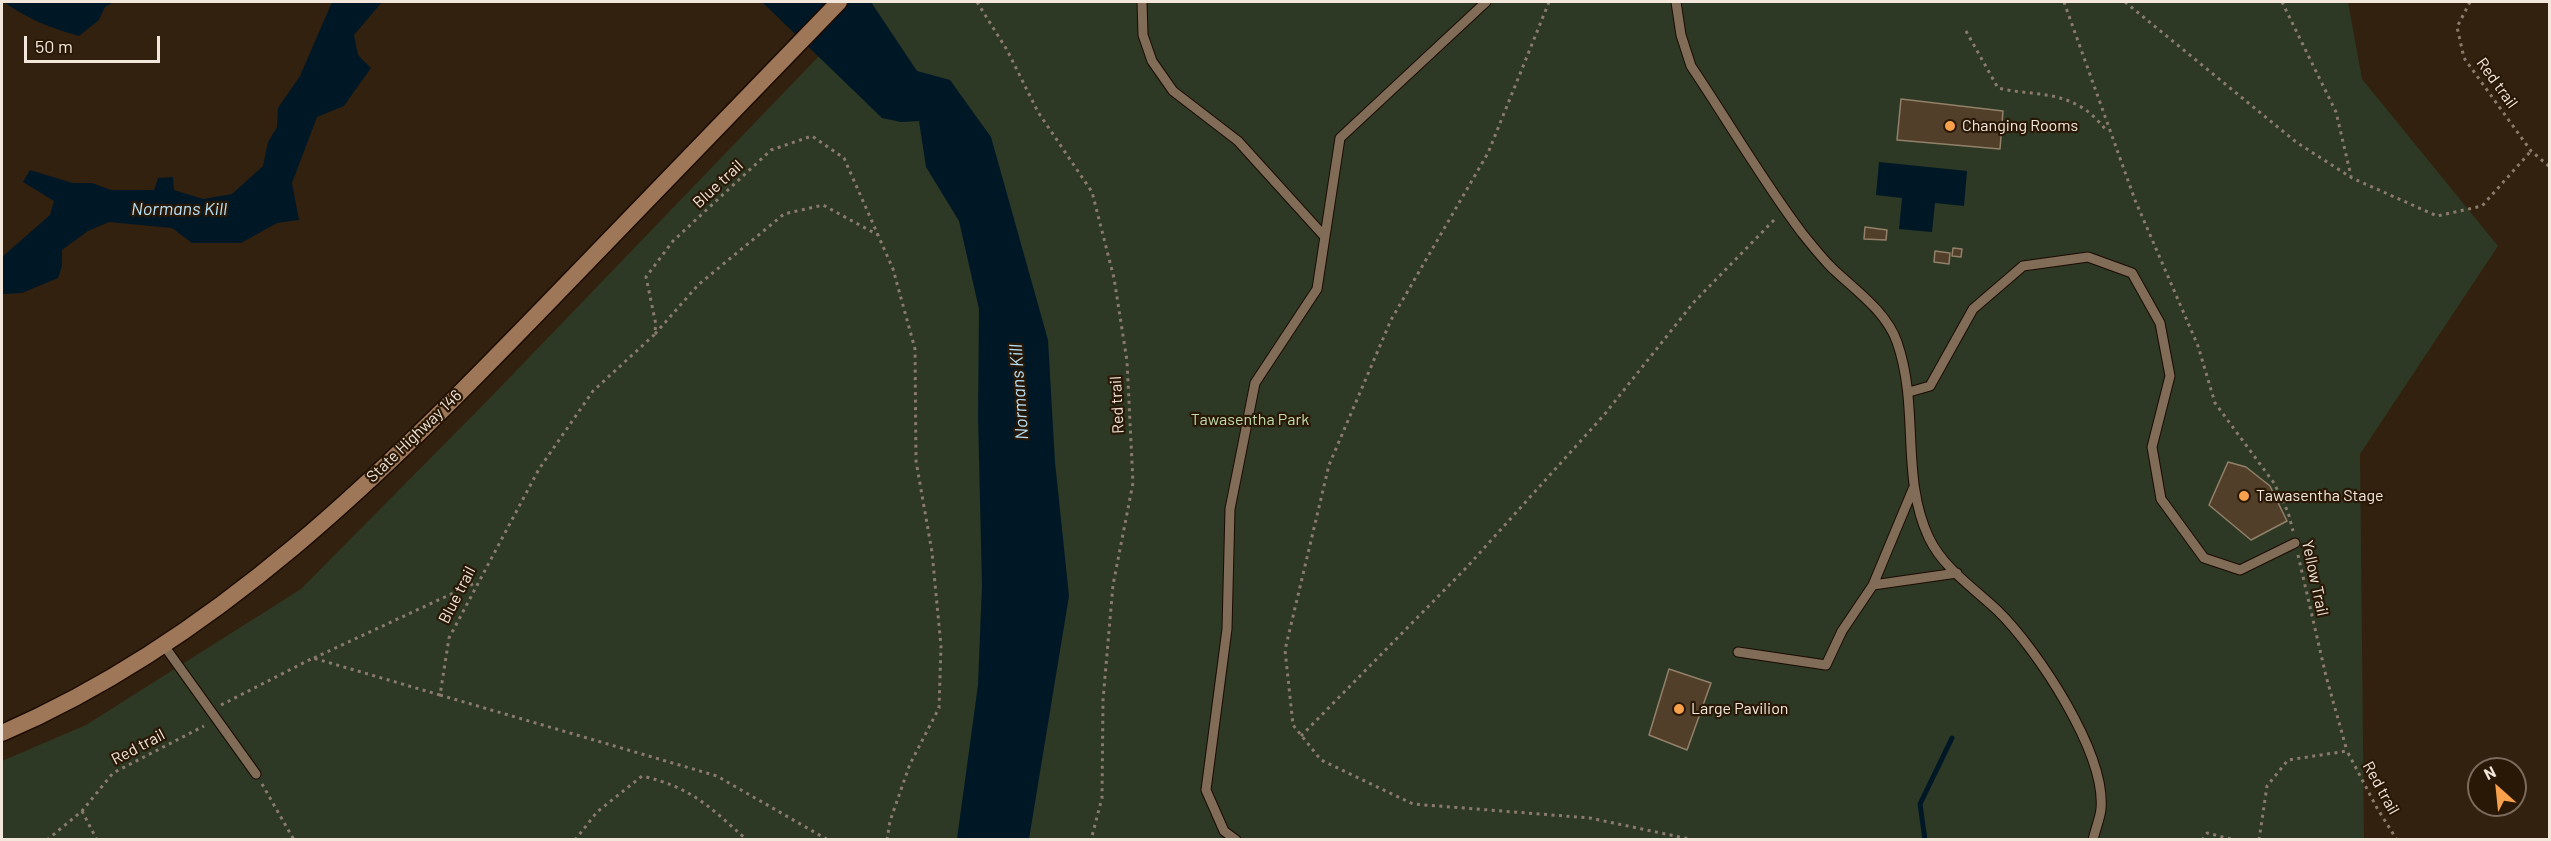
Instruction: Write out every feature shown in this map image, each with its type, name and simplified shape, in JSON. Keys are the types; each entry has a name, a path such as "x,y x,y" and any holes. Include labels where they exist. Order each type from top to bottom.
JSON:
{"main road":[{"name":"State Highway 146","path":"2,733 86,693 165,647 247,587 318,527 434,420 839,2"}],"lane":[{"path":"1142,2 1143,35 1152,61 1173,91 1238,141 1325,237"},
{"path":"1236,840 1224,831 1206,790 1227,629 1230,509 1255,383 1317,289 1340,138 1486,2"},
{"path":"1676,2 1681,35 1691,66 1786,209 1830,266 1880,312 1897,341 1909,392 1913,489 1929,537 1937,552 1999,612 2042,665 2067,704 2096,765 2101,808 2093,840"},
{"path":"1909,392 1930,386 1973,309 2023,266 2088,257 2132,273 2160,323 2170,376 2152,447 2161,499 2204,558 2240,570 2295,543"},
{"path":"1738,652 1826,665 1842,631 1873,585 1913,489"},
{"path":"1873,585 1957,573"},
{"path":"165,647 256,774"}],"path":[{"name":"Red trail","path":"977,2 1007,50 1038,112 1092,192 1114,278 1127,361 1133,483 1113,585 1103,700 1102,798 1091,840"},
{"path":"1549,2 1488,153 1391,320 1329,465 1285,650 1293,725 1321,760 1413,804 1590,818 1694,840"},
{"name":"Yellow Trail","path":"2064,2 2109,132 2198,346 2214,403 2274,483 2288,512 2326,676 2347,751"},
{"path":"2126,2 2296,142 2352,178 2438,216 2482,206 2531,151"},
{"path":"2282,2 2336,112 2352,178"},
{"name":"Red trail","path":"2470,2 2457,27 2464,58 2531,151 2550,167"},
{"path":"1966,31 1998,88 2016,93 2061,97 2082,107 2109,132"},
{"name":"Blue trail","path":"440,695 448,638 539,469 593,391 654,335 656,325 646,277 673,241 771,150 812,136 844,158 893,269 915,349 916,461 932,552 941,646 939,708 910,764 890,821 887,840"},
{"path":"654,335 698,285 784,214 823,205 879,235"},
{"path":"1301,736 1467,567 1604,415 1694,302 1786,209"},
{"path":"210,711 313,658 478,582"},
{"path":"313,658 717,776 828,840"},
{"name":"Red trail","path":"47,840 82,811 114,773 216,719"},
{"name":"Red trail","path":"2259,840 2267,786 2288,760 2347,751 2397,840"},
{"path":"256,774 294,840"},
{"path":"575,840 597,812 642,776 672,783 703,801 747,840"},
{"path":"82,811 97,840"},
{"path":"2202,840 2207,833 2235,840"}],"green space":[{"name":"Tawasentha Park","path":"871,2 2348,2 2362,79 2498,246 2360,454 2364,839 2,840 2,761 86,725 301,589 490,398"}],"water":[{"path":"4,2 114,2 105,7 99,20 79,36 40,22"},
{"name":"Normans Kill","path":"332,2 382,2 354,35 358,55 371,68 344,106 317,117 292,183 299,220 277,223 241,243 192,243 172,228 109,222 88,231 62,250 62,266 58,278 22,293 2,294 2,257 50,215 54,201 23,182 30,170 73,183 92,183 111,190 154,190 158,178 173,177 174,190 203,199 232,194 263,166 268,142 277,127 278,108 300,76"},
{"name":"Normans Kill","path":"762,2 871,2 917,71 950,80 991,137 1048,340 1055,462 1069,596 1029,839 957,839 978,685 982,585 978,417 979,309 959,221 926,167 919,121 901,122 882,118"},
{"path":"1879,162 1967,171 1964,206 1935,203 1932,232 1899,229 1902,198 1876,195"}],"building":[{"name":"Changing Rooms","path":"1901,99 2003,111 2000,149 1897,140"},
{"path":"1865,227 1887,230 1886,240 1864,239"},
{"path":"1953,248 1962,249 1961,257 1952,256"},
{"path":"1935,251 1950,253 1949,264 1934,262"},
{"name":"Tawasentha Stage","path":"2228,462 2246,467 2270,486 2287,521 2251,540 2209,505"},
{"name":"Large Pavilion","path":"1669,669 1711,683 1687,750 1649,735"}],"waterway":[{"path":"1925,840 1920,804 1952,738"}],"place":[{"name":"Changing Rooms","path":"1950,126"},
{"name":"Tawasentha Stage","path":"2244,496"},
{"name":"Large Pavilion","path":"1679,709"}]}
